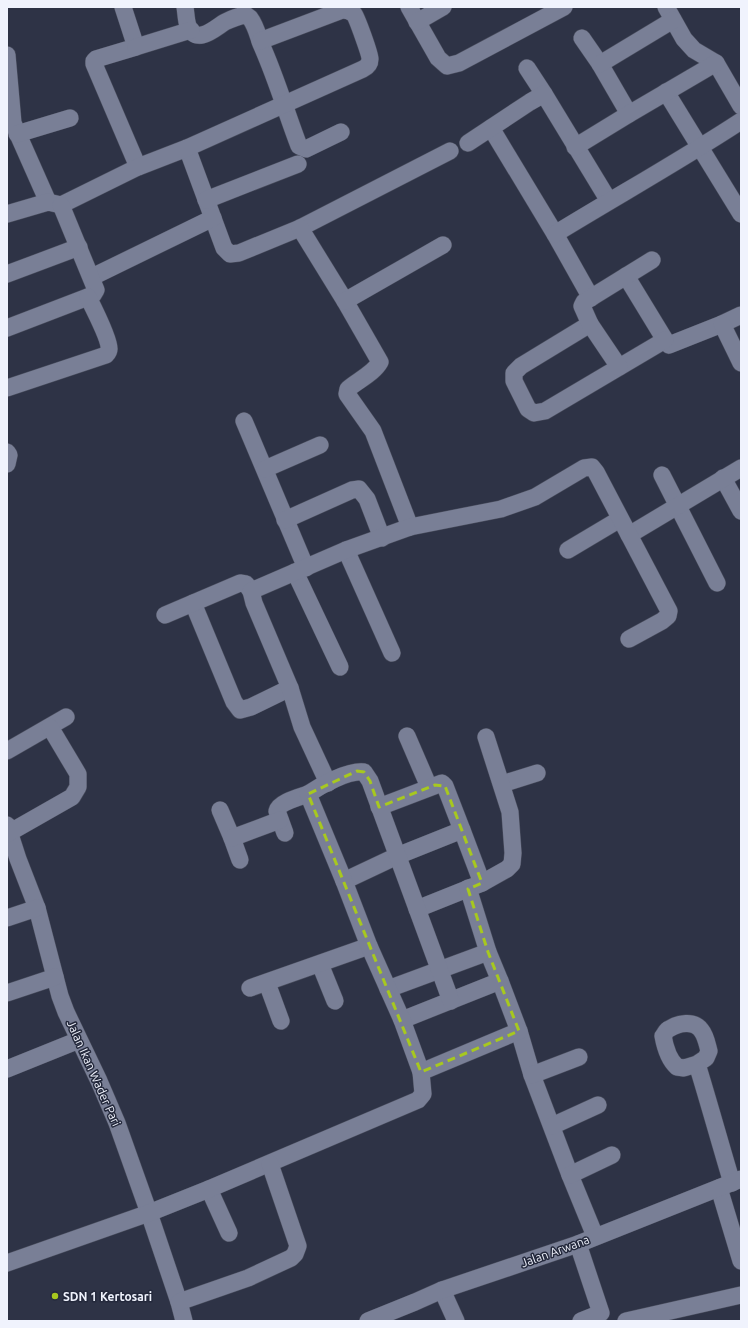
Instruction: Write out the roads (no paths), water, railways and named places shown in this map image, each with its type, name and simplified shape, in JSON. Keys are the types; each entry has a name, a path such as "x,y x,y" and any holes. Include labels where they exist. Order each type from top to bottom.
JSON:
{"street":[{"path":"123,7 136,47"},
{"path":"185,7 188,26 195,33 204,35 226,22 246,15 253,22 270,63 299,146 306,149 341,132"},
{"path":"443,7 413,14 438,58 447,66 459,63 564,7"},
{"path":"7,214 54,204 138,167 187,148 363,69 367,66 370,58 356,17 350,11 342,10 260,40"},
{"path":"600,64 670,14 684,39 694,50 716,63 741,106"},
{"path":"138,167 94,61 99,58 191,30"},
{"path":"582,38 600,64 629,114"},
{"path":"7,55 12,127 79,247 96,290 93,295 88,297 9,322"},
{"path":"575,147 716,63"},
{"path":"527,68 609,201"},
{"path":"666,92 700,148 736,195 741,214"},
{"path":"468,142 544,94"},
{"path":"12,127 70,118"},
{"path":"555,234 700,148 741,121"},
{"path":"491,128 555,234 591,298"},
{"path":"187,148 224,248 230,254 238,253 300,228 450,151"},
{"path":"206,200 298,164"},
{"path":"92,277 213,218"},
{"path":"300,228 345,301 380,362 377,368 357,381 348,389 347,394 373,431 410,526"},
{"path":"345,301 443,245"},
{"path":"7,274 79,247"},
{"path":"619,367 590,324 582,306 584,302 652,260"},
{"path":"626,276 669,346 741,315"},
{"path":"7,388 106,355 109,346 99,318 88,297"},
{"path":"590,324 521,366 514,373 514,381 528,409 534,413 545,411 664,340"},
{"path":"722,324 741,363"},
{"path":"244,421 285,520 301,570 340,667"},
{"path":"265,469 320,445"},
{"path":"7,452 7,464"},
{"path":"251,591 346,550 382,538 410,526 501,509 535,497 584,468 592,467 669,611 668,616 662,621 629,639"},
{"path":"629,534 741,468"},
{"path":"662,475 717,583"},
{"path":"724,478 741,511"},
{"path":"285,520 352,490 359,489 367,499 382,538"},
{"path":"568,550 620,519"},
{"path":"346,550 392,652"},
{"path":"165,614 240,583 246,584 251,591 254,603 290,688 302,727 328,783"},
{"path":"193,603 234,702 240,710 251,707 290,688"},
{"path":"7,751 66,717"},
{"path":"8,831 72,797 78,787 78,774 50,727"},
{"path":"407,736 430,787"},
{"path":"417,909 475,886 508,869 512,864 513,853 510,812 486,737"},
{"path":"232,838 283,827 277,811 279,806 357,771 364,772 370,781 451,1001"},
{"path":"502,784 536,773"},
{"path":"379,807 442,783 445,786 462,830 488,952 519,1031 532,1075 595,1236"},
{"path":"7,1263 149,1213 209,1189 418,1100 423,1094 421,1072 402,1020 368,946 344,881 308,794"},
{"path":"220,810 240,860"},
{"path":"344,881 397,856 462,830"},
{"name":"Jalan Ikan Wader Pari","path":"8,831 37,908 64,1007 117,1123 149,1213 184,1321"},
{"path":"7,918 37,908"},
{"path":"250,988 368,946"},
{"path":"388,989 488,952"},
{"path":"320,964 335,1001"},
{"path":"7,993 56,977"},
{"path":"402,1020 500,981"},
{"path":"267,983 281,1021"},
{"path":"421,1072 519,1031"},
{"path":"7,1069 79,1040"},
{"path":"532,1075 579,1057"},
{"path":"697,1064 706,1088 711,1114 730,1184 741,1261"},
{"path":"552,1126 598,1105"},
{"path":"570,1175 612,1155"},
{"path":"179,1302 248,1278 285,1261 295,1254 298,1246 270,1164"},
{"name":"Jalan Arwana","path":"368,1321 442,1290 578,1244 730,1184"},
{"path":"209,1189 229,1233"},
{"path":"578,1244 602,1317 581,1321"},
{"path":"442,1290 456,1321"},
{"path":"626,1321 741,1295"}],"place":[{"name":"SDN 1 Kertosari","path":"55,1296"}]}
